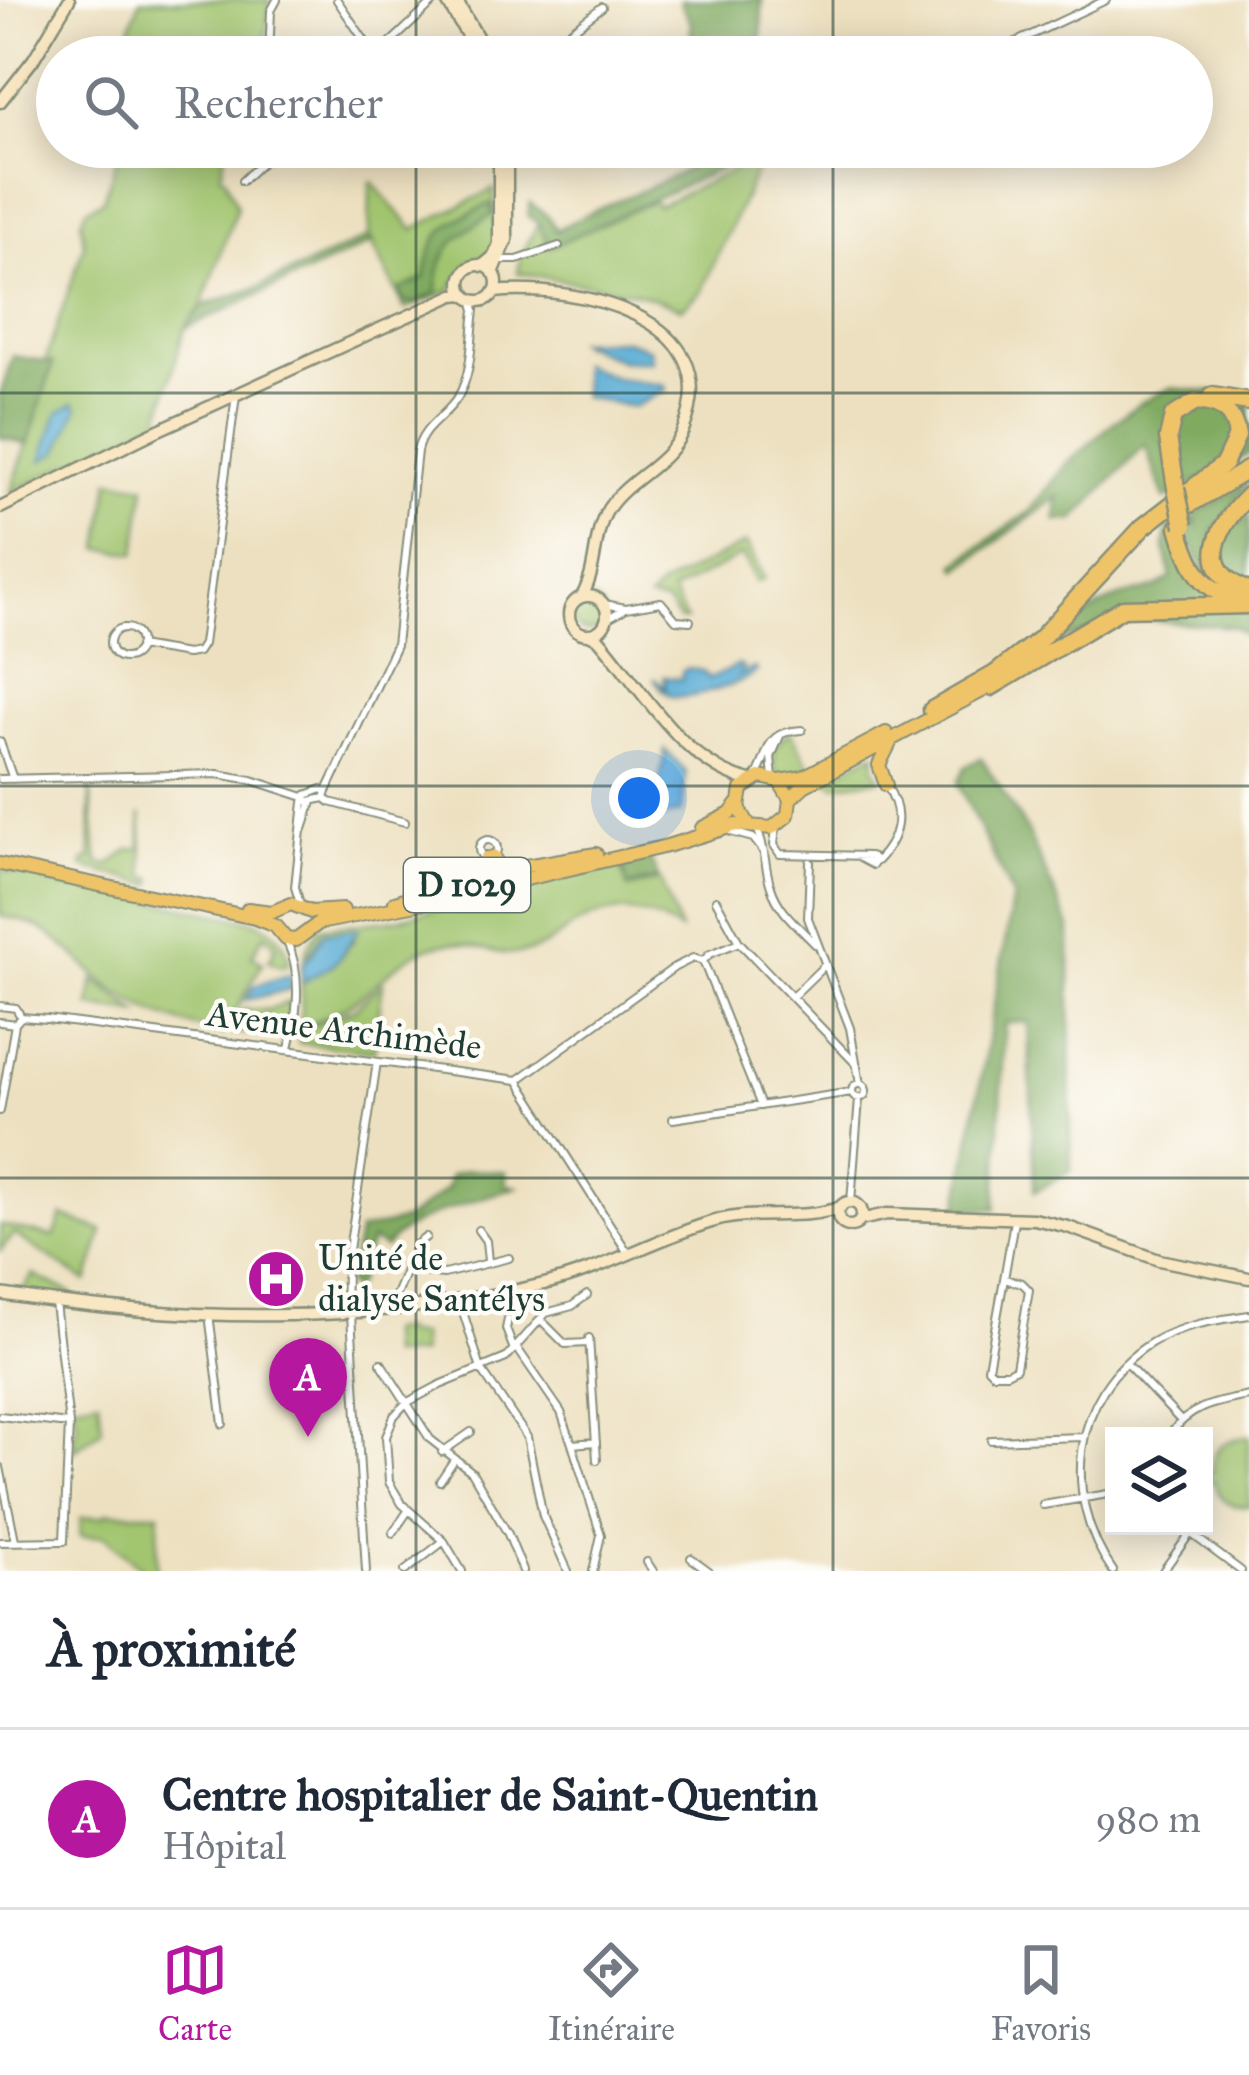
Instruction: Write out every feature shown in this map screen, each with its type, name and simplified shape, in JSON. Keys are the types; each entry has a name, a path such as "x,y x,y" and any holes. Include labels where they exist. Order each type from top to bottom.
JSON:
{"highway":[{"path":"1249,402 1198,396 1171,411 1163,436 1189,560 1203,582 1220,594 1249,598"},
{"path":"932,710 995,674 1040,639 1172,495 1232,454 1237,430 1220,406 1208,401 1190,403 1171,421 1172,495"},
{"path":"1172,495 1249,465"},
{"path":"984,690 1039,651 1160,524 1249,465"},
{"path":"1249,495 1222,525 1215,550 1226,577 1249,598"},
{"path":"984,690 1123,608 1249,598"}],"main road":[{"path":"776,779 790,799 788,815 776,826 752,826 739,799 753,779 776,779 791,781 821,773 984,690"},
{"path":"790,799 821,773 932,710"},
{"path":"886,785 880,758 894,738"},
{"name":"D 1029","path":"304,908 327,912 395,902 694,831 730,814 739,799"},
{"name":"D 1029","path":"306,933 752,826"},
{"path":"395,902 480,876 490,857 502,870 604,853"},
{"path":"0,861 242,908 304,908 306,933 286,939 275,926 255,918 0,861"},
{"path":"275,926 282,908"}],"street":[{"path":"47,36 69,0"},
{"path":"269,36 271,10 277,0"},
{"path":"337,0 361,36"},
{"path":"397,36 436,0"},
{"path":"446,0 470,36"},
{"path":"456,0 474,36"},
{"path":"1029,36 1106,0"},
{"path":"564,36 602,7"},
{"path":"0,102 36,55"},
{"path":"242,181 256,168"},
{"path":"493,274 504,228 503,168"},
{"path":"0,508 236,395 468,297 517,260 559,246"},
{"path":"0,779 218,774 252,780 307,800 324,793 396,646 417,451 425,430 451,406 465,380 467,270 493,274 515,291 598,302 638,314 669,337 685,362 691,393 684,428 664,458 625,489 609,509 597,539 593,570 582,596 571,605 569,617 575,629 590,634 613,655 658,714 720,768 739,799"},
{"path":"140,646 187,654 198,652 203,644 236,395"},
{"path":"593,570 613,655"},
{"path":"582,596 626,608"},
{"path":"590,634 626,608 661,602 676,620 690,621"},
{"path":"126,628 138,636 140,646 134,655 120,658 112,652 110,638 116,630 126,628"},
{"path":"776,779 772,752 779,736 790,730"},
{"path":"720,768 753,779 774,736 802,730"},
{"path":"0,742 13,779"},
{"path":"875,863 896,838 896,802 886,785"},
{"path":"324,793 331,802 405,822"},
{"path":"282,908 295,887 307,800"},
{"path":"752,826 767,862"},
{"path":"776,826 775,845 780,854"},
{"path":"692,839 733,831 746,834 762,848 778,901 817,946"},
{"path":"767,862 780,854 870,856 875,863"},
{"path":"803,855 810,862 808,918 850,1028 860,1084 855,1096 850,1211"},
{"path":"810,862 860,858 875,863"},
{"path":"295,887 304,908"},
{"path":"716,900 739,942 857,1065"},
{"path":"294,959 306,933"},
{"path":"286,939 294,959 296,1008 289,1049"},
{"name":"Avenue Archimède","path":"0,1022 289,1049 518,1080 675,967 693,958 704,961 739,942"},
{"path":"704,961 761,1106"},
{"path":"792,997 824,966"},
{"path":"0,1006 16,1008 18,1021 0,1112"},
{"path":"366,1571 346,1270 377,1062"},
{"path":"518,1080 628,1253"},
{"path":"673,1119 711,1109 855,1096 867,1092 860,1084"},
{"path":"0,1294 134,1313 391,1307 568,1277 730,1217 850,1211 1045,1221 1159,1260 1249,1278"},
{"path":"1004,1280 1022,1283 1029,1290 1016,1368 993,1373 988,1368 1015,1217"},
{"path":"478,1230 486,1240 488,1261"},
{"path":"391,1307 417,1244 426,1237"},
{"path":"406,1270 444,1274 509,1258"},
{"path":"462,1571 444,1541 395,1496 385,1460 390,1426 406,1403 516,1350 540,1319 587,1295"},
{"path":"458,1299 481,1369 527,1437 543,1516 568,1571"},
{"path":"0,1542 64,1541 69,1424 55,1303"},
{"path":"208,1313 223,1424"},
{"path":"1113,1571 1094,1539 1081,1498 1079,1469 1083,1437 1103,1390 1151,1343 1186,1327 1249,1315"},
{"path":"508,1319 506,1329 516,1350 561,1412 572,1444 601,1535 592,1571"},
{"path":"540,1319 566,1344 589,1341 597,1460"},
{"path":"381,1363 442,1452 472,1472 490,1498 523,1571"},
{"path":"1126,1364 1181,1420"},
{"path":"1176,1427 1207,1404 1249,1396"},
{"path":"0,1416 69,1424"},
{"path":"442,1452 471,1432"},
{"path":"991,1440 1083,1437"},
{"path":"572,1444 596,1442"},
{"path":"440,1481 454,1460"},
{"path":"0,1467 15,1540"},
{"path":"1043,1505 1105,1494"},
{"path":"393,1533 409,1511"},
{"path":"1162,1571 1189,1535"},
{"path":"1191,1535 1241,1571"},
{"path":"405,1571 444,1541"},
{"path":"691,1558 709,1571"},
{"path":"647,1562 653,1571"}],"green space":[{"path":"140,0 270,0 266,36 127,36"},
{"path":"679,0 762,0 761,36 691,36 691,23"},
{"path":"114,168 222,168 221,175 237,207 202,306 184,329 159,421 11,492 53,364 45,362 84,245 81,221 86,209 103,200"},
{"path":"721,168 550,247 538,223 528,216 530,203 548,216 557,231 687,169"},
{"path":"738,168 758,168 701,292 682,308 634,292 518,273 538,223 550,247 654,201 657,206"},
{"path":"373,182 413,229 494,189 492,254 468,265 450,291 405,309 369,237"},
{"path":"491,203 492,215 468,229 445,254 437,292 415,303 404,302 399,290 425,278 432,248 444,230"},
{"path":"369,237 374,242 184,329 202,306 254,289"},
{"path":"13,356 53,363 28,444 0,437 0,396"},
{"path":"1171,388 1249,396 1249,454 1165,499 1145,445 1074,520 1056,520 1058,497 959,569 955,564 1029,512 1067,464 1114,422"},
{"path":"110,480 145,486 136,553 100,549"},
{"path":"1249,483 1213,533 1229,590 1198,559 1190,539 1190,517 1197,525 1195,514"},
{"path":"1249,515 1249,584 1244,584 1222,565 1224,532 1236,517 1241,523"},
{"path":"1172,525 1180,556 1249,609 1249,638 1235,627 1132,619 1053,643 1100,607 1171,578 1165,548 1167,529"},
{"path":"746,543 764,578 756,582 742,555 672,592 686,620 679,620 667,603 649,599 660,587"},
{"path":"589,600 600,605 605,616 600,627 589,632 578,627 573,616 578,605"},
{"path":"787,733 812,770 785,778 774,770 774,748"},
{"path":"876,752 874,765 880,779 836,785 825,779"},
{"path":"981,758 1026,829 1070,927 1071,1171 1035,1191 1028,1022 1005,1023 996,1209 958,1209 1013,897 958,783 965,767"},
{"path":"90,786 98,863 111,865 129,850 141,848 141,813 144,875 154,879 152,885 83,867 91,859"},
{"path":"649,856 658,878 628,887 623,866"},
{"path":"620,863 628,889 660,880 680,931 638,913 611,912 584,921 528,952 437,945 406,959 348,1005 298,1028 302,983 337,961 355,938 323,933 304,962 320,928 397,919"},
{"path":"0,870 257,922 279,938 289,964 269,961 276,946 264,934 252,956 263,962 223,1034 181,1023 117,992 51,935 0,916"},
{"path":"94,979 138,1013 90,1007"},
{"path":"383,983 374,1051 299,1043 300,1031 354,1009"},
{"path":"290,1001 289,1026 274,1033 231,1033 244,1009 268,1010"},
{"path":"467,1170 506,1172 506,1185 516,1187 425,1219 385,1248 371,1240 357,1284 352,1289 347,1285 359,1231 406,1220 447,1189 450,1176"},
{"path":"62,1216 103,1231 87,1282 14,1234 0,1251 0,1225 54,1237"},
{"path":"33,1275 71,1293 66,1301 21,1293"},
{"path":"388,1331 420,1335 421,1354 389,1356"},
{"path":"99,1399 102,1429 75,1450 78,1426 72,1404"},
{"path":"1249,1436 1249,1506 1226,1502 1213,1481 1214,1456 1233,1440"},
{"path":"159,1513 156,1571 145,1571 104,1536 80,1536 81,1518"}],"water":[{"path":"627,340 650,349 652,361 622,361 575,341"},
{"path":"581,364 616,378 664,385 666,390 634,407 583,397"},
{"path":"75,403 78,408 58,452 42,460 58,412"},
{"path":"739,665 743,668 739,675 757,671 731,685 683,697 671,696 654,678 666,688 664,677 682,679 687,668 703,671 709,679"},
{"path":"665,750 686,772 682,812 657,819 654,815"},
{"path":"359,929 337,961 302,983 302,965 323,933"},
{"path":"291,974 291,989 246,1000 254,986"}],"place":[{"name":"Unité de dialyse Santélys","path":"276,1279"},
{"name":"Centre hospitalier de Saint-Quentin","path":"308,1437"}]}
